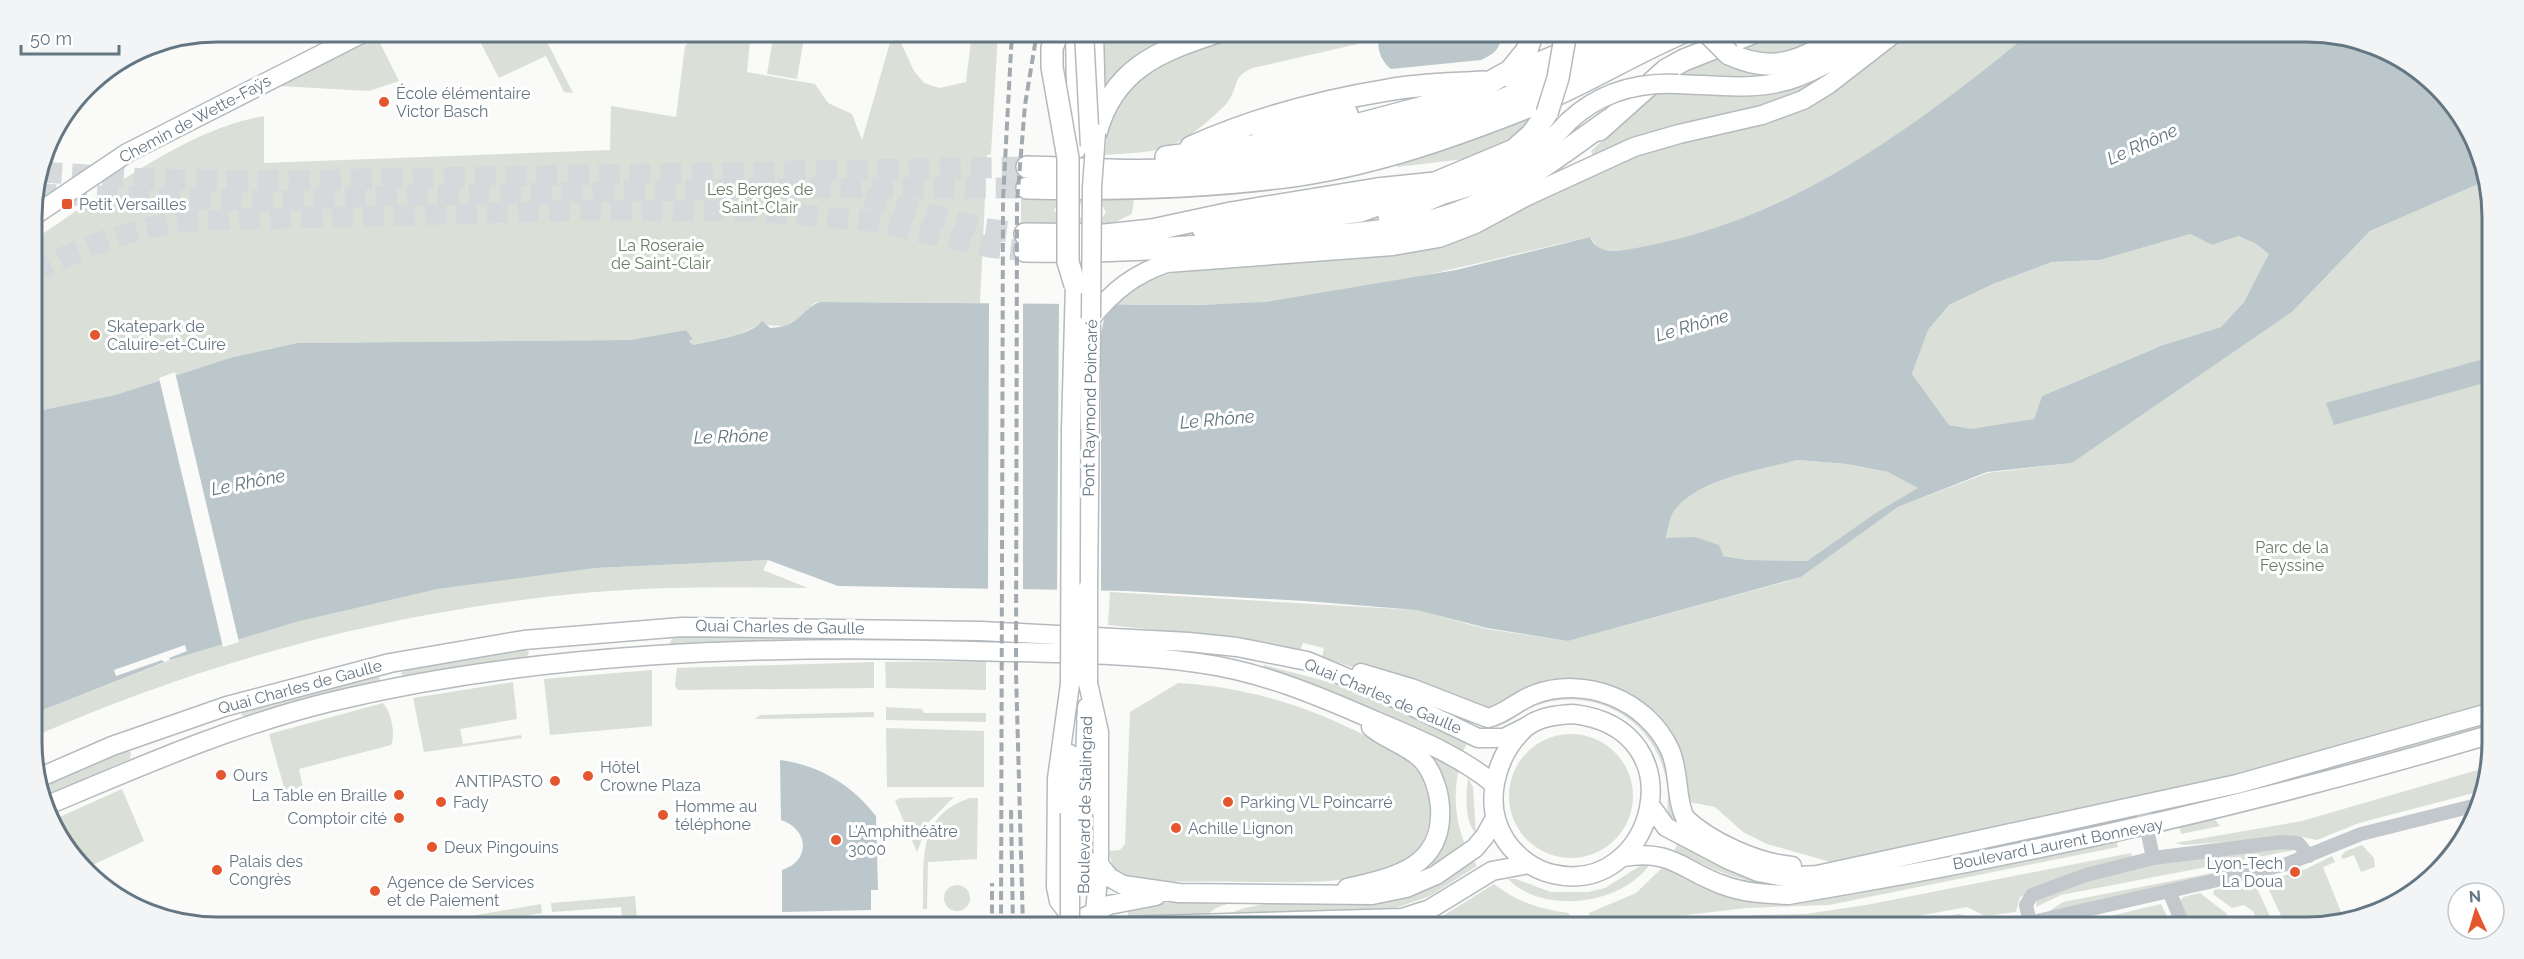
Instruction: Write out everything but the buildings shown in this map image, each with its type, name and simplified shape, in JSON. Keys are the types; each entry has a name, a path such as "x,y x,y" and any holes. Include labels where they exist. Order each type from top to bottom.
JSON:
{"highway":[{"path":"1054,42 1052,68 1068,158 1068,262 1075,285"},
{"path":"1096,133 1101,115 1113,92 1128,75 1147,60 1192,42"},
{"path":"1168,157 1296,117 1389,97 1493,81 1518,63 1530,42"},
{"path":"1564,42 1558,78 1539,133 1527,151 1505,165 1436,190 1377,189 1231,213 1152,230 1025,243 1138,251 1346,236 1425,222 1454,214 1521,183 1609,120"},
{"path":"1587,42 1493,81 1465,96 1366,123 1345,123 1168,157 1075,159 1027,177 1114,190 1213,184 1299,175 1334,168 1452,135 1534,104 1658,42"},
{"path":"1075,159 1162,170 1224,166 1332,150 1415,129 1501,98 1580,66 1626,42"},
{"path":"1717,42 1729,54 1756,64 1779,65 1804,57 1830,42"},
{"path":"1525,197 1665,70 1730,42"},
{"path":"1302,238 1380,220 1480,165 1514,150 1532,134 1546,114"},
{"path":"1115,233 1177,211 1239,198 1261,202 1480,165"}],"main road":[{"name":"Chemin de Wette-Faÿs","path":"42,210 127,153 345,42"},
{"path":"1075,42 1077,106"},
{"path":"1077,106 1082,42"},
{"path":"1084,42 1092,187"},
{"name":"Pont Raymond Poincaré","path":"1079,683 1091,318 1092,187 1096,133 1094,42"},
{"path":"1436,190 1489,182 1508,173 1537,154 1569,121 1600,98 1622,90 1654,83 1750,86 1787,81 1860,42"},
{"path":"1091,318 1115,291 1144,270 1187,260 1394,246 1422,242 1475,225 1525,197 1634,147 1755,117 1797,103 1829,84 1883,42"},
{"name":"Pont Raymond Poincaré","path":"1077,106 1071,429 1079,683"},
{"name":"Quai Charles de Gaulle","path":"45,775 124,741 250,699 390,663 524,640 682,627 969,631 1189,642 1237,647 1307,661 1395,698 1478,738 1504,738 1526,728"},
{"name":"Quai Charles de Gaulle","path":"53,803 217,736 327,703 398,687 509,670 684,655 880,649 1041,653 1198,663 1242,672 1295,688 1352,710 1443,750 1468,763 1494,784"},
{"path":"1307,661 1359,672 1411,688 1488,718 1497,716 1533,695 1565,688 1586,689 1620,699 1637,709 1666,743 1675,765 1681,810 1693,825 1733,847 1778,863 1807,868 1848,869"},
{"path":"1075,917 1059,900 1056,887 1057,779 1079,683"},
{"path":"1079,683 1099,732 1099,855 1083,917"},
{"name":"Boulevard de Stalingrad","path":"1079,683 1081,917"},
{"path":"1300,894 1347,888 1401,873 1428,853 1436,842 1440,829 1440,801 1436,786 1422,759 1379,734 1352,710"},
{"path":"1554,715 1590,716 1629,738 1646,764 1651,777 1650,805 1635,840 1623,857 1597,873 1575,877 1548,873 1529,864 1505,840 1495,818 1494,784 1504,758 1526,728 1554,715"},
{"name":"Boulevard Laurent Bonnevay","path":"1650,805 1666,827 1758,872 1800,876 1848,869 2237,784 2482,715"},
{"name":"Boulevard Laurent Bonnevay","path":"1623,857 1647,853 1662,855 1724,885 1755,893 1788,895 2146,826 2301,789 2482,737"},
{"path":"1099,855 1109,877 1124,885 1179,893 1372,895 1407,888 1436,876 1475,848 1495,818"},
{"path":"1405,917 1430,909 1492,871 1529,864"},
{"path":"1094,917 1123,901 1179,893"}],"street":[{"path":"2142,805 2153,858"},
{"path":"2056,917 2278,867 2307,853 2361,834 2469,807"},
{"path":"2029,917 2026,905 2032,895 2086,875 2153,858 2282,842 2298,843 2307,853"},
{"path":"2169,891 2180,917"}],"green space":[{"path":"367,42 380,42 399,81 369,91 279,86"},
{"path":"480,42 547,42 573,93 564,92 546,56 499,78"},
{"name":"Les Berges de Saint-Clair","path":"689,42 750,42 747,72 815,84 828,103 852,114 862,140 890,42 901,42 914,71 924,83 939,88 966,82 971,42 997,42 991,154 987,155 980,303 814,303 801,318 784,326 759,325 737,335 693,345 689,341 693,339 686,330 630,340 297,343 233,357 115,395 42,410 42,234 114,186 174,150 234,123 264,116 264,163 610,150 611,106 676,117 685,46"},
{"path":"772,42 803,42 797,79 767,74"},
{"path":"1105,42 1169,42 1104,91"},
{"path":"1358,42 1358,44 1246,71 1239,78 1227,103 1183,139 1161,149 1105,155 1109,116 1137,76 1200,43"},
{"path":"1756,42 1813,42 1778,58 1736,50"},
{"path":"1823,42 1847,42 1772,79 1672,78 1718,55 1738,66"},
{"path":"1888,42 2019,42 1946,100 1856,162 1809,189 1760,212 1709,231 1620,251 1598,248 1590,237 1398,281 1281,301 1220,305 1117,304 1140,284 1176,272 1406,253 1461,239 1493,226 1523,207 1638,151 1765,120"},
{"path":"1848,57 1809,91 1594,159 1591,151 1656,89 1754,91"},
{"path":"1537,114 1533,122 1491,156 1397,167 1397,162"},
{"name":"Parc de la Feyssine","path":"2479,184 2482,217 2482,708 2246,775 1834,863 1767,844 1743,832 1715,807 1684,801 1666,736 1582,685 1491,713 1322,657 1324,648 1303,643 1300,651 1242,639 1108,625 1110,592 1416,610 1487,629 1568,641 1785,582 1801,577 1898,507 1987,473 2072,463 2292,312 2370,231"},
{"path":"1134,197 1132,214 1103,228 1021,228 1021,199","holes":["1060,203 1102,205 1106,212 1102,218 1060,218 1054,210"]},
{"path":"2190,234 2212,245 2237,236 2255,242 2270,254 2244,302 2221,327 2163,345 2042,396 2034,419 1971,430 1949,425 1912,374 1928,330 1949,305 1993,284 2052,262 2100,260"},
{"path":"1798,460 1847,464 1888,472 1919,488 1877,512 1807,561 1748,560 1723,556 1666,539 1673,512 1696,491 1748,471"},
{"path":"768,560 763,570 808,588 702,587 595,592 522,600 379,624 309,641 171,683 42,733 42,710 189,653 296,622 438,589 596,568"},
{"path":"740,634 871,637 871,641 672,646 670,642 675,636"},
{"path":"525,649 529,652 526,659 406,677 401,674 404,669"},
{"path":"986,661 986,690 886,688 885,662"},
{"path":"874,662 874,688 678,690 675,686 677,668"},
{"path":"1264,665 1321,680 1376,699 1468,742 1463,751 1365,705 1263,668"},
{"path":"652,670 652,726 550,735 544,679"},
{"path":"376,675 380,678 378,683 247,718 241,715 244,709"},
{"path":"513,682 517,719 460,729 463,744 521,735 522,738 424,752 413,698"},
{"path":"1178,683 1232,689 1308,710 1357,731 1406,757 1415,764 1424,778 1430,805 1430,825 1421,849 1410,858 1373,874 1334,880 1146,881 1132,880 1115,871 1108,851 1120,850 1125,844 1130,712"},
{"path":"1574,692 1627,708 1663,747 1675,813 1673,820 1668,811 1668,791 1661,762 1653,745 1634,723 1611,708 1585,700 1557,700 1531,708 1508,722 1494,727 1512,711"},
{"path":"383,703 392,723 391,745 299,769 303,787 285,791 269,734"},
{"path":"886,707 922,709 924,713 986,713 986,722 886,720"},
{"path":"874,712 874,717 755,719 760,715"},
{"path":"2482,720 2482,731 2176,812 2175,808 2233,795"},
{"path":"886,728 984,731 984,787 887,787"},
{"path":"1571,734 1595,739 1615,752 1628,772 1633,796 1628,820 1615,840 1595,853 1571,858 1547,853 1527,840 1514,820 1509,796 1514,772 1527,752 1547,739"},
{"path":"123,750 131,752 130,759 50,794 47,783"},
{"path":"1421,751 1459,768 1456,808 1459,827 1466,847 1433,867 1431,864 1441,849 1446,835 1446,807 1436,780"},
{"path":"2480,769 2474,793 2359,823 2317,840 2297,836 2184,845 2175,843 2302,821"},
{"path":"1468,778 1473,787 1476,834 1468,815 1466,799"},
{"path":"122,789 144,841 93,865 71,839 59,817"},
{"path":"954,797 928,823 917,852 895,801 900,798"},
{"path":"970,798 978,798 977,859 928,862 927,909 923,909 924,858 932,828 940,816 953,806"},
{"path":"2112,817 2114,826 1822,884 1779,885 1745,880 1713,869 1674,851 1678,843 1765,879"},
{"path":"2213,817 2220,826 2181,834 2179,824"},
{"path":"2117,842 2118,847 1829,905 1747,908 1668,917 1589,917 1589,913 1636,893 1664,866 1742,899 1786,903 1851,895"},
{"path":"2362,845 2374,858 2375,867 2361,872 2354,855 2343,859 2341,856 2346,851"},
{"path":"2290,847 2295,850 2061,895 2036,907 2037,898 2051,891 2161,860"},
{"path":"2131,853 2133,859 2035,890 2020,897 2016,912 1985,916 1967,907 1912,917 1738,917 1806,914 1866,905"},
{"path":"2332,856 2335,862 2323,867 2342,914 2318,917 2282,917 2267,886 2269,880 2306,869"},
{"path":"1472,858 1477,866 1430,896 1393,909 1226,915 1244,908 1270,903 1368,904"},
{"path":"2285,859 2049,913 2048,912 2063,902"},
{"path":"1650,864 1637,878 1621,889 1582,900 1561,901 1541,898 1523,890 1508,879 1516,879 1551,892 1588,892 1605,888 1640,866"},
{"path":"2254,882 2270,917 2254,917 2254,912 2244,905 2232,908 2213,894 2214,890"},
{"path":"1494,884 1511,896 1529,904 1568,913 1571,917 1440,917"},
{"path":"957,885 966,889 970,898 966,907 957,911 948,907 944,898 948,889"},
{"path":"2200,893 2227,914 2227,917 2184,917 2179,903 2183,897"},
{"path":"635,896 637,917 622,917 621,907 552,912 551,903"},
{"path":"1146,902 1230,903 1216,908 1204,917 1128,917 1128,904"},
{"path":"541,904 542,913 518,917 465,917"},
{"path":"2161,904 2167,916 2164,917 2106,917"},
{"path":"1959,914 1971,917 1943,917"}],"water":[{"path":"1378,42 1500,42 1497,49 1481,60 1391,69 1384,61"},
{"name":"Le Rhône","path":"2019,42 2330,43 2363,51 2384,60 2404,71 2431,93 2459,130 2469,150 2479,184 2370,231 2292,312 2072,463 1987,472 1898,507 1801,577 1568,641 1487,628 1416,610 1305,601 1126,591 838,586 768,560 596,568 438,589 296,622 170,660 42,710 42,410 115,395 233,357 297,343 630,340 686,330 693,339 689,341 693,345 740,334 762,321 770,328 781,327 796,320 810,307 821,302 1200,305 1266,302 1456,270 1590,237 1600,248 1614,251 1630,249 1701,233 1753,214 1803,191 1898,134","holes":["2190,234 2212,245 2238,236 2255,243 2269,254 2244,302 2221,327 2163,345 2042,396 2034,419 1971,429 1949,425 1912,374 1928,330 1949,305 1993,284 2052,262 2100,260","1798,460 1847,464 1888,472 1918,488 1877,512 1807,561 1748,560 1723,556 1719,545 1695,537 1666,538 1674,511 1684,500 1713,483"]},
{"path":"2482,360 2482,384 2334,425 2326,403"},
{"name":"L’Amphithéâtre 3000","path":"780,760 808,766 834,778 856,795 876,816 878,890 871,890 871,910 782,912 782,870 798,860 803,845 797,830 781,820"}],"pier":[{"path":"989,300 1023,300 1023,592 988,592"},
{"path":"1059,300 1119,301 1104,319 1101,334 1101,593 1057,593"},
{"path":"175,372 239,642 223,647 159,378"},
{"path":"185,645 187,651 169,658 170,660 164,662 162,660 116,676 114,670"}],"tunnel":[{"path":"48,172 146,179 267,181 1027,167"},
{"path":"43,194 268,201 381,196 800,188 1027,188"},
{"path":"866,197 981,228 1025,234"},
{"path":"42,268 106,240 185,221 591,210 753,211 873,221 989,247 1025,251"}],"railway":[{"path":"1001,917 1003,199 1011,42"},
{"path":"1023,917 1016,672 1017,202 1025,105 1035,42"},
{"path":"1011,810 1013,917"},
{"path":"992,883 992,917"}],"place":[{"name":"École élémentaire Victor Basch","path":"384,102"},
{"name":"Petit Versailles","path":"67,204"},
{"name":"Skatepark de Caluire-et-Cuire","path":"95,335"},
{"name":"Ours","path":"221,775"},
{"name":"Hôtel Crowne Plaza","path":"588,776"},
{"name":"ANTIPASTO","path":"555,781"},
{"name":"La Table en Braille","path":"399,795"},
{"name":"Fady","path":"441,802"},
{"name":"Parking VL Poincarré","path":"1228,802"},
{"name":"Homme au téléphone","path":"663,815"},
{"name":"Comptoir cité","path":"399,818"},
{"name":"Achille Lignon","path":"1176,828"},
{"name":"L’Amphithéâtre 3000","path":"836,840"},
{"name":"Deux Pingouins","path":"432,847"},
{"name":"Palais des Congrès","path":"217,870"},
{"name":"Lyon-Tech La Doua","path":"2295,872"},
{"name":"Agence de Services et de Paiement","path":"375,891"}],"park label":[{"name":"La Roseraie de Saint-Clair","path":"661,254"}]}
